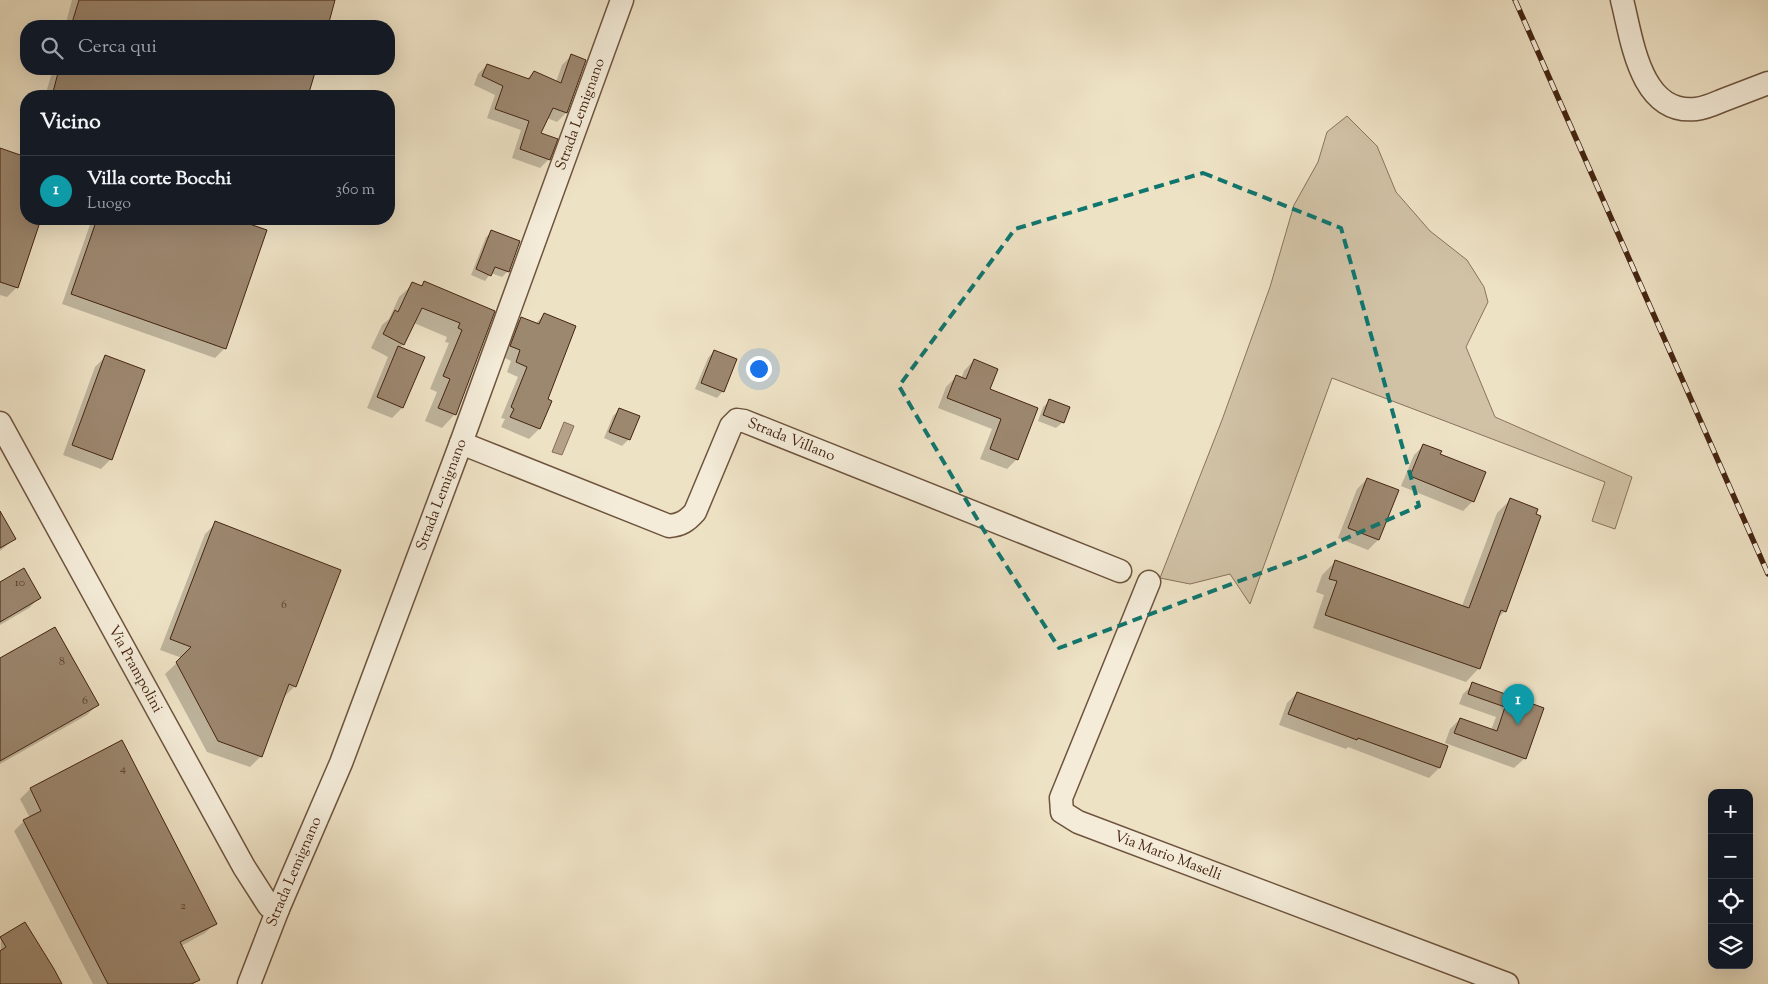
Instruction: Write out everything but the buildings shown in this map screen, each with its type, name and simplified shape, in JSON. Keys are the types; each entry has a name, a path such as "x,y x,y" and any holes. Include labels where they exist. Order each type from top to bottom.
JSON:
{"street":[{"name":"Strada Lemignano","path":"249,984 278,909 341,763 461,443 622,0"},
{"path":"1622,0 1638,60 1647,83 1654,94 1664,102 1682,110 1698,109 1768,83"},
{"name":"Strada Villano","path":"461,443 669,526 679,525 696,512 731,426 737,420 744,421 1120,571"},
{"name":"Via Prampolini","path":"0,424 244,867 269,906 278,909"},
{"name":"Via Mario Maselli","path":"1149,582 1061,798 1062,812 1070,818 1088,825 1508,984"}],"highlighted area":[{"path":"1203,173 1341,228 1419,506 1304,557 1059,648 986,534 899,386 1015,229"}],"shaded area":[{"path":"1347,116 1377,146 1396,192 1430,231 1467,260 1484,287 1488,302 1466,347 1495,417 1632,477 1615,529 1592,521 1605,482 1332,378 1250,604 1230,574 1190,584 1160,578 1222,420 1270,287 1294,205 1318,162 1327,132"},
{"path":"564,422 574,426 562,455 552,452"}],"railway":[{"path":"1515,0 1768,574"}],"place":[{"name":"Villa corte Bocchi","path":"1518,725"}]}
